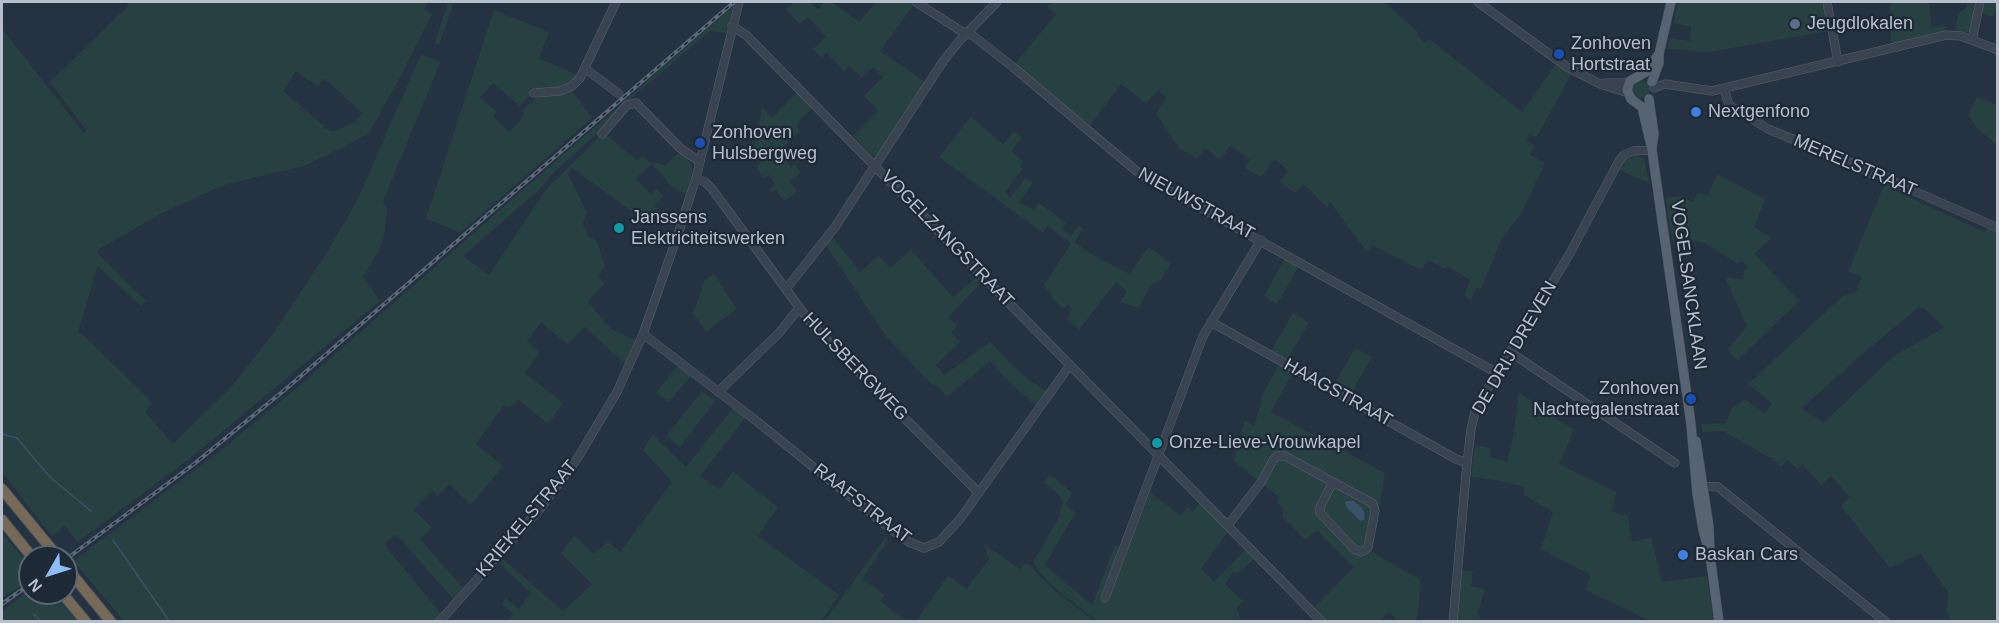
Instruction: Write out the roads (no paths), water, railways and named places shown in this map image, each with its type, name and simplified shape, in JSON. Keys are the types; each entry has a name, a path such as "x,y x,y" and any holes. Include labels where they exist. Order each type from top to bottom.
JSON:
{"highway":[{"path":"2,489 48,545"},
{"path":"2,520 22,545"},
{"path":"78,581 111,621"},
{"path":"72,605 86,621"}],"main road":[{"path":"1659,54 1650,68 1641,76 1630,81 1628,93 1636,102 1644,102 1653,93 1671,2"},
{"path":"1641,76 1649,78 1653,85"},
{"name":"VOGELSANCKLAAN","path":"1649,99 1654,134 1652,150"},
{"name":"VOGELSANCKLAAN","path":"1636,102 1642,107 1652,150 1700,486 1703,531 1710,555 1719,621"}],"street":[{"path":"534,93 549,93 566,89 580,78 616,2"},
{"name":"KRIEKELSTRAAT","path":"439,621 539,510 571,468 617,392 642,334 696,178 739,2"},
{"path":"736,11 747,2"},
{"name":"NIEUWSTRAAT","path":"917,2 967,33 1013,67 1140,174 1497,373"},
{"path":"786,290 823,244 944,60 997,2"},
{"path":"1478,2 1490,5 1556,60 1593,80 1628,93"},
{"path":"1827,2 1838,62"},
{"path":"1972,40 1980,2"},
{"name":"VOGELZANGSTRAAT","path":"732,26 746,35 875,165 1322,621"},
{"path":"1653,85 1665,84 1712,92 1946,36 1961,36 1998,50"},
{"path":"585,69 619,94"},
{"path":"1593,80 1614,84 1630,81"},
{"name":"MERELSTRAAT","path":"1724,89 1730,105 1768,129 1869,172 1887,177 1998,228"},
{"path":"602,134 627,105 636,103 680,147 700,162"},
{"name":"DE DRIJ DREVEN","path":"1453,621 1467,463 1475,412 1569,255 1620,161 1634,151 1652,150"},
{"name":"HULSBERGWEG","path":"696,178 705,182 712,189 813,326 979,493"},
{"path":"1105,598 1203,336 1261,240"},
{"path":"718,392 778,333 799,308"},
{"name":"HAAGSTRAAT","path":"1211,322 1456,459 1467,463"},
{"name":"RAAFSTRAAT","path":"642,334 889,528 918,547 930,548 939,542 979,493 1070,364"},
{"path":"1510,352 1675,463"},
{"path":"1228,525 1262,480 1273,460 1277,456 1284,456 1333,482 1370,502 1374,507 1368,547 1361,552 1354,549 1320,513 1320,507 1333,482"},
{"path":"1700,486 1718,487 1886,621"}],"water":[{"path":"1346,501 1354,501 1362,508 1365,514 1364,520 1360,521 1347,508"}],"waterway":[{"path":"2,434 17,438 50,477 91,511"},
{"path":"113,540 170,622"},
{"path":"34,614 41,622"}],"railway":[{"path":"78,550 194,464 287,388 734,2"},
{"path":"2,604 18,593"}],"place":[{"name":"Jeugdlokalen","path":"1795,24"},
{"name":"Zonhoven Hortstraat","path":"1559,54"},
{"name":"Nextgenfono","path":"1696,112"},
{"name":"Zonhoven Hulsbergweg","path":"700,143"},
{"name":"Janssens Elektriciteitswerken","path":"619,228"},
{"name":"Zonhoven Nachtegalenstraat","path":"1691,399"},
{"name":"Onze-Lieve-Vrouwkapel","path":"1157,443"},
{"name":"Baskan Cars","path":"1683,555"}]}
